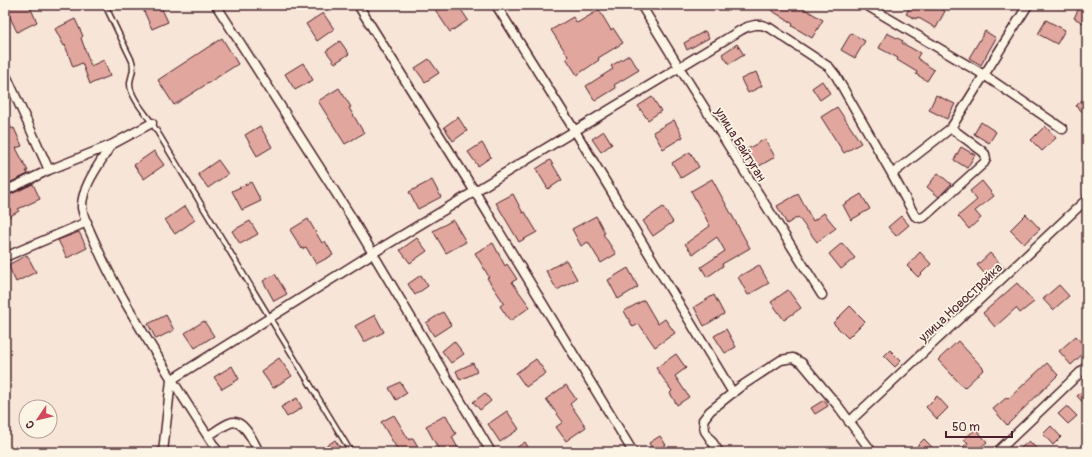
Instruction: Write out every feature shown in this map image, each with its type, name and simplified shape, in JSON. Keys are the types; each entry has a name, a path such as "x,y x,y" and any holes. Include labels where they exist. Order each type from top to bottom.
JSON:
{"street":[{"path":"216,5 350,215 491,452"},
{"path":"358,5 475,192 633,452"},
{"path":"496,5 575,131 733,393"},
{"name":"улица Байтуган","path":"641,5 822,295"},
{"path":"866,5 984,74 1063,129"},
{"path":"892,174 950,128 1028,5"},
{"path":"171,380 373,253 747,27 762,25 770,28 829,68 836,76 915,216 920,218 924,217 984,163 986,159 985,154 982,151 950,128"},
{"path":"5,73 49,170"},
{"path":"5,191 49,170 111,145 152,122"},
{"path":"111,145 90,180 85,192 82,207 87,222 105,265 127,305 171,380 218,452"},
{"name":"улица Новостройка","path":"849,422 1087,199"},
{"path":"5,257 87,222"},
{"path":"719,452 705,431 703,420 710,411 733,393 781,360 793,358 802,363 838,406 872,452"},
{"path":"996,452 1087,366"},
{"path":"163,452 171,380"},
{"path":"208,436 230,423 237,422 245,428 259,452"}],"lane":[{"path":"105,5 132,61 134,68 130,84 131,92 152,122 351,452"}],"building":[{"path":"5,5 29,5 37,22 17,32"},
{"path":"141,5 160,5 168,22 152,29"},
{"path":"432,5 458,5 468,20 450,32"},
{"path":"774,5 798,5 823,20 812,38 792,26 793,24 771,10"},
{"path":"911,5 922,5 927,8 928,5 934,5 945,11 936,28 917,17 916,19 906,14"},
{"path":"1080,6 1087,9 1087,25 1074,18"},
{"path":"599,10 611,30 613,28 623,43 598,58 599,60 577,75 566,58 568,56 551,30 573,17 577,23"},
{"path":"323,13 334,29 317,41 306,24"},
{"path":"75,19 83,36 81,38 91,66 104,60 110,76 90,84 82,63 73,67 65,45 64,46 55,29"},
{"path":"1046,20 1065,30 1057,44 1038,34"},
{"path":"705,31 709,38 687,50 684,43"},
{"path":"985,31 996,38 981,65 969,58"},
{"path":"851,33 865,41 855,58 841,50"},
{"path":"887,33 903,41 902,43 920,53 917,58 934,70 927,81 916,74 917,72 897,60 898,58 879,48"},
{"path":"222,38 238,64 174,105 158,80"},
{"path":"340,41 349,54 335,63 326,51"},
{"path":"737,44 744,55 729,64 722,54"},
{"path":"629,55 639,70 614,85 616,88 595,101 586,86 613,69 611,66"},
{"path":"429,59 439,73 425,82 415,68"},
{"path":"303,63 313,80 295,90 285,74"},
{"path":"756,72 762,86 748,93 741,79"},
{"path":"822,81 830,93 820,100 812,88"},
{"path":"339,88 351,107 349,108 364,133 345,144 318,101"},
{"path":"936,95 955,104 947,119 929,110"},
{"path":"1087,95 1087,116 1076,106"},
{"path":"652,97 661,111 648,120 638,106"},
{"path":"837,107 861,143 844,153 821,117"},
{"path":"5,116 12,129 14,128 22,146 16,148 28,171 26,171 28,174 9,183 5,175"},
{"path":"458,117 467,131 453,141 444,127"},
{"path":"674,120 683,137 663,149 653,132"},
{"path":"981,122 996,132 989,143 974,134"},
{"path":"260,126 272,147 257,156 245,135"},
{"path":"1045,126 1056,138 1042,151 1031,140"},
{"path":"604,131 612,144 601,152 592,139"},
{"path":"765,139 775,157 754,169 744,151"},
{"path":"482,143 491,157 478,166 468,152"},
{"path":"961,147 975,155 967,168 954,160"},
{"path":"154,151 164,165 144,179 134,165"},
{"path":"690,152 699,167 681,178 672,163"},
{"path":"218,160 228,174 208,188 198,174"},
{"path":"550,160 562,180 548,189 536,169"},
{"path":"938,173 951,184 939,197 927,187"},
{"path":"712,179 750,248 722,264 723,266 707,277 701,267 725,251 717,237 693,254 685,244 710,226 691,191"},
{"path":"432,180 441,197 418,209 409,192"},
{"path":"982,181 994,196 975,211 981,218 969,229 958,216 977,200 970,191"},
{"path":"251,182 261,201 242,210 232,191"},
{"path":"33,184 40,199 18,209 19,211 5,219 5,197"},
{"path":"513,194 523,213 525,212 537,232 519,242 496,203"},
{"path":"798,194 813,221 824,213 836,228 817,242 798,217 787,224 777,206"},
{"path":"861,194 870,209 851,220 843,205"},
{"path":"185,206 195,220 175,234 165,220"},
{"path":"663,207 673,222 653,236 643,221"},
{"path":"1026,214 1040,229 1024,244 1010,230"},
{"path":"596,216 605,233 603,234 616,254 601,263 588,242 581,246 572,229"},
{"path":"901,216 909,225 896,236 888,227"},
{"path":"308,219 322,243 325,241 333,255 316,264 306,247 302,249 290,230"},
{"path":"453,220 466,242 446,253 433,231"},
{"path":"250,221 258,234 240,244 232,231"},
{"path":"79,232 87,248 67,258 58,240"},
{"path":"417,238 427,251 410,263 400,250"},
{"path":"493,243 505,266 507,264 517,279 512,282 530,307 510,321 500,306 504,303 487,278 489,277 475,253"},
{"path":"842,243 855,258 841,269 829,254"},
{"path":"920,252 931,264 918,277 907,266"},
{"path":"990,253 1004,268 990,280 977,265"},
{"path":"27,255 36,272 16,282 8,265"},
{"path":"566,260 577,279 557,290 546,271"},
{"path":"759,265 769,283 748,295 738,277"},
{"path":"628,268 638,287 618,299 608,280"},
{"path":"275,274 287,294 274,301 263,281"},
{"path":"421,275 428,286 415,295 408,284"},
{"path":"1017,283 1034,302 1020,313 1016,308 995,327 983,313"},
{"path":"1059,285 1069,296 1053,310 1043,299"},
{"path":"788,290 801,308 784,320 771,302"},
{"path":"714,295 724,314 704,326 694,307"},
{"path":"644,300 658,324 665,319 675,333 655,347 639,324 633,327 624,311"},
{"path":"850,306 865,321 848,338 833,323"},
{"path":"443,312 451,325 434,336 426,323"},
{"path":"166,315 174,330 156,339 148,324"},
{"path":"375,315 384,332 364,342 355,326"},
{"path":"204,321 214,336 195,348 185,333"},
{"path":"726,329 736,347 725,353 714,336"},
{"path":"1076,336 1087,350 1071,365 1059,351"},
{"path":"454,341 464,354 451,363 442,351"},
{"path":"958,341 984,369 964,388 938,360"},
{"path":"890,350 901,361 895,367 884,356"},
{"path":"676,354 686,368 675,376 689,397 677,405 670,393 672,391 656,368"},
{"path":"279,358 292,376 273,388 261,371"},
{"path":"536,359 546,373 526,387 516,373"},
{"path":"473,363 477,372 460,380 456,371"},
{"path":"1047,363 1058,375 1007,425 993,409 1006,398 1008,399"},
{"path":"232,366 239,379 222,389 214,377"},
{"path":"400,382 407,393 396,400 389,388"},
{"path":"566,385 576,399 570,404 586,427 566,441 556,427 563,422 546,399"},
{"path":"1087,387 1087,407 1077,396"},
{"path":"485,393 491,401 480,410 473,402"},
{"path":"937,396 948,408 937,419 926,407"},
{"path":"297,398 302,408 287,417 281,407"},
{"path":"824,400 828,406 815,414 811,408"},
{"path":"1067,406 1077,416 1068,424 1058,414"},
{"path":"507,411 519,429 500,442 488,424"},
{"path":"394,415 409,440 413,438 421,452 399,452 381,422"},
{"path":"446,415 456,434 452,437 460,452 440,452 426,426"},
{"path":"1051,426 1061,437 1053,445 1043,434"},
{"path":"976,429 987,442 975,452 957,452 968,443 964,439"},
{"path":"660,436 666,445 654,452 649,443"},
{"path":"924,439 934,449 930,452 911,452"},
{"path":"335,440 343,452 318,452"},
{"path":"1029,441 1040,452 1024,452 1021,448"},
{"path":"525,442 531,452 510,452"}]}
